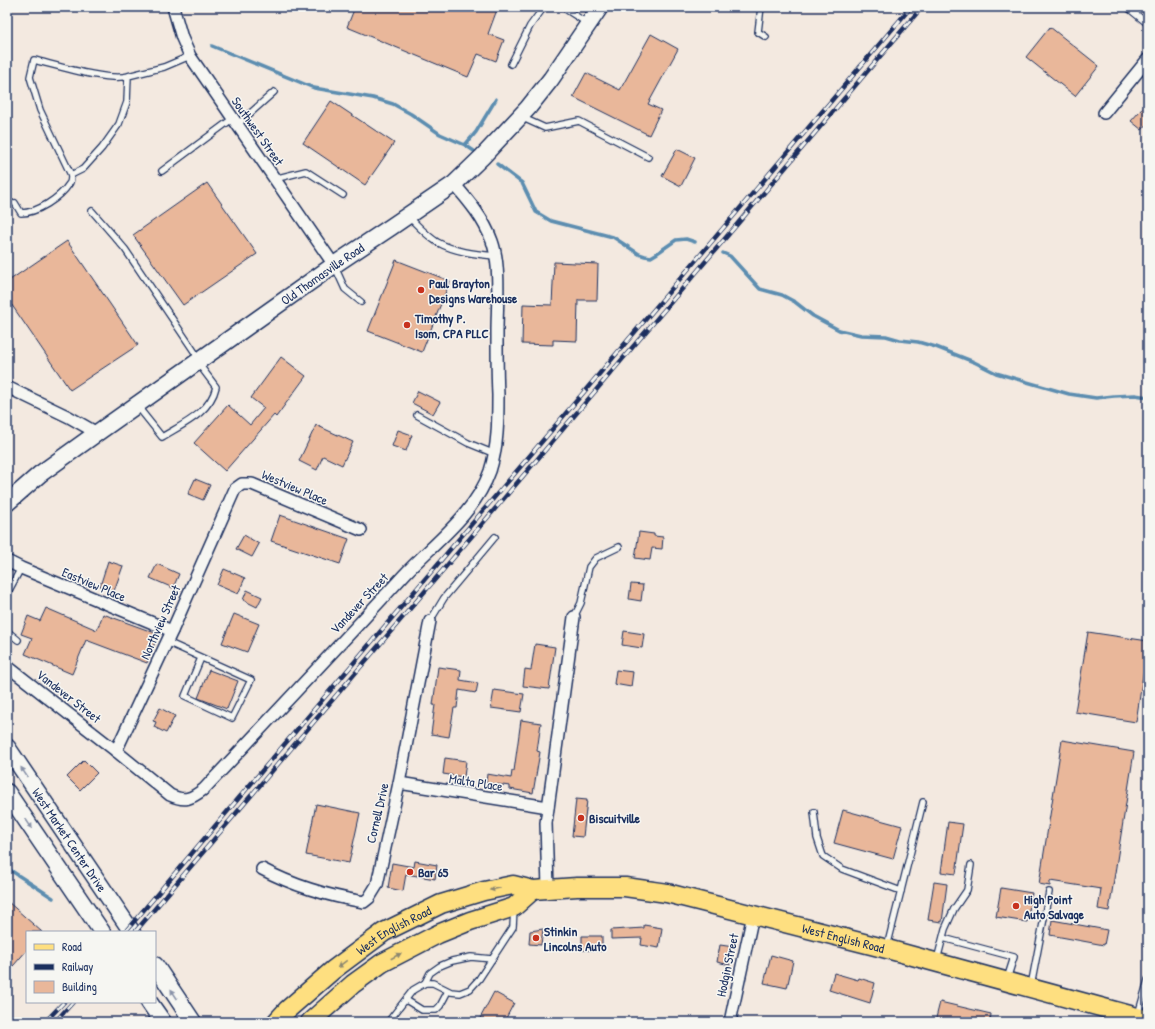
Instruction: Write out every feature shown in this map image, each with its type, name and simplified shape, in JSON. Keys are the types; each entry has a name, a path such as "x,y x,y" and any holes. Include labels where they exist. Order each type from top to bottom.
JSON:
{"main road":[{"name":"West English Road","path":"279,1019 333,970 384,932 442,904 484,891 513,885 541,889 625,888 667,893 937,962 1143,1018"},
{"name":"West English Road","path":"310,1022 353,984 382,963 438,934 470,921 514,907 541,889"},
{"path":"265,1022 279,1019"}],"street":[{"name":"Southwest Street","path":"173,7 182,38 190,56 234,122 334,265"},
{"name":"Old Thomasville Road","path":"7,503 40,474 136,405 334,265 454,184 521,117 551,79 600,7"},
{"path":"1104,113 1148,59"},
{"name":"Vandever Street","path":"7,666 116,750 170,795 179,799 194,797 204,789 406,573 456,522 470,506 489,473 495,454 498,412 497,269 495,256 492,242 483,222 471,204 454,184"},
{"path":"7,387 69,417 97,433"},
{"name":"Westview Place","path":"228,505 234,489 242,484 252,484 361,530"},
{"name":"Northview Street","path":"116,750 167,642 228,505"},
{"name":"Eastview Place","path":"7,561 172,631"},
{"path":"541,889 546,823 574,617"},
{"name":"Cornell Drive","path":"262,869 278,877 334,897 364,902 369,898 377,885 430,621"},
{"name":"West Market Center Drive","path":"7,747 131,931"},
{"name":"Malta Place","path":"398,783 548,807"},
{"name":"West Market Center Drive","path":"7,792 101,931"},
{"name":"Hodgin Street","path":"730,1022 753,915"},
{"path":"156,966 193,1022"},
{"path":"150,1003 163,1022"}],"lane":[{"path":"173,7 180,7"},
{"path":"511,64 530,26 544,7"},
{"path":"562,7 588,25"},
{"path":"761,7 758,32 766,37"},
{"path":"1127,7 1148,24"},
{"path":"15,203 21,213 28,213 48,204 70,183 71,175 40,110 30,77 34,60 105,76 122,78 164,67 190,56"},
{"path":"71,175 83,169 102,148 119,124 127,102 128,76"},
{"path":"162,171 234,122 274,92"},
{"path":"521,117 545,128 579,121 648,157"},
{"path":"274,179 306,171 343,195"},
{"path":"92,211 125,249 216,387 214,396 194,418 162,437 136,405"},
{"path":"408,216 424,232 437,242 466,253 495,256"},
{"path":"334,265 345,288 361,302"},
{"path":"417,415 468,443 495,454"},
{"path":"430,621 444,598 495,537"},
{"path":"574,617 581,603 590,567 596,558 619,547"},
{"path":"7,594 21,568"},
{"path":"7,631 18,640"},
{"path":"167,642 251,680 232,718 185,696 201,658"},
{"path":"887,949 923,802"},
{"path":"814,812 816,838 823,856 842,869 901,891"},
{"path":"937,962 945,929 954,909 967,890 971,865"},
{"path":"1030,988 1049,892"},
{"path":"388,1022 413,990 425,983 433,983 448,991 460,993 470,989 479,979 513,926 514,907"},
{"path":"943,938 1014,957 1006,981"},
{"path":"425,983 430,973 440,966 452,961 471,957 492,959"},
{"path":"1143,1018 1148,983"},
{"path":"406,1000 422,1010 436,1010 440,1006 448,991"}],"building":[{"path":"355,7 498,7 488,34 504,40 496,61 478,54 468,77 347,27"},
{"path":"1050,27 1099,66 1075,96 1026,57"},
{"path":"651,34 678,49 648,104 661,110 649,135 573,97 586,73 620,90"},
{"path":"331,101 394,143 365,185 303,143"},
{"path":"1148,102 1148,123 1142,130 1131,121"},
{"path":"677,149 695,158 681,186 662,176"},
{"path":"207,183 257,254 183,305 133,235"},
{"path":"67,241 138,345 70,390 7,298 7,282"},
{"path":"396,260 450,281 422,352 368,331"},
{"path":"554,262 598,264 597,300 578,300 577,341 553,340 553,345 522,344 523,304 552,305"},
{"path":"281,357 306,376 276,417 274,415 225,471 194,443 228,405 250,425 264,408 251,398"},
{"path":"418,391 440,402 433,414 412,403"},
{"path":"316,425 353,442 342,465 323,456 317,470 299,461"},
{"path":"398,430 412,435 406,451 392,446"},
{"path":"195,479 210,485 203,500 188,494"},
{"path":"280,515 349,539 340,564 271,541"},
{"path":"639,532 663,537 662,549 652,548 650,560 635,558"},
{"path":"244,535 259,544 252,557 236,549"},
{"path":"108,561 123,566 114,591 100,586"},
{"path":"157,564 179,574 173,588 150,578"},
{"path":"224,569 245,578 238,594 217,585"},
{"path":"631,584 643,585 641,601 629,599"},
{"path":"247,590 262,597 257,607 243,600"},
{"path":"46,608 97,630 103,614 158,634 147,663 86,640 72,674 25,654 32,638 21,634 28,616 40,621"},
{"path":"234,614 259,624 247,652 222,643"},
{"path":"624,631 644,634 642,648 622,645"},
{"path":"1088,632 1148,641 1136,722 1075,712"},
{"path":"535,644 555,647 549,689 523,686 525,669 531,670"},
{"path":"438,667 461,670 460,680 478,683 476,693 459,690 457,708 454,708 449,737 431,734"},
{"path":"209,670 238,681 227,709 198,698"},
{"path":"616,670 633,672 631,687 614,684"},
{"path":"494,690 524,694 521,712 491,708"},
{"path":"160,708 175,716 166,733 154,727 156,722 153,721"},
{"path":"521,720 541,723 537,751 540,752 533,793 510,789 510,786 486,783 487,774 511,778 512,771 514,771"},
{"path":"1062,740 1134,752 1109,911 1098,909 1101,889 1050,881 1050,886 1039,884"},
{"path":"445,758 466,761 464,777 443,774"},
{"path":"84,760 97,773 80,790 67,777"},
{"path":"576,799 587,800 583,837 572,836"},
{"path":"316,804 360,813 349,863 306,855"},
{"path":"843,810 902,826 893,859 834,843"},
{"path":"948,822 963,824 956,874 941,872"},
{"path":"415,861 437,865 435,879 406,874 403,891 388,888 392,863 414,867"},
{"path":"934,882 947,884 942,922 928,920"},
{"path":"1001,888 1032,893 1027,922 996,917"},
{"path":"7,901 41,931 26,931 26,951 7,973"},
{"path":"1052,920 1107,930 1104,945 1050,935"},
{"path":"644,925 662,928 659,948 641,945 642,938 611,939 611,930 644,928"},
{"path":"543,929 541,945 529,944 530,931"},
{"path":"582,936 602,936 602,951 582,950"},
{"path":"720,945 734,947 730,965 717,962"},
{"path":"771,955 793,961 787,988 764,983"},
{"path":"834,973 875,983 870,1003 829,990"},
{"path":"494,992 514,1003 504,1022 478,1022"},
{"path":"940,1002 991,1014 990,1022 935,1022"}],"waterway":[{"path":"212,46 314,88 373,98 393,104 411,114 440,134 465,145 474,151"},
{"path":"465,145 476,132 496,99"},
{"path":"497,164 522,183 536,212 551,221 613,237 639,254 651,257 676,240 686,239 695,242"},
{"path":"723,253 730,256 760,289 782,295 795,302 813,316 839,330 861,335 886,336 936,347 974,362 996,373 1069,394 1096,398 1135,395 1148,397"},
{"path":"7,868 53,898"}],"railway":[{"path":"126,931 911,7"},
{"path":"136,931 922,7"},
{"path":"45,1022 63,1003"},
{"path":"55,1022 72,1003"}],"place":[{"name":"Paul Brayton Designs Warehouse","path":"421,290"},
{"name":"Timothy P. Isom, CPA PLLC","path":"407,325"},
{"name":"Biscuitville","path":"581,818"},
{"name":"Bar 65","path":"410,872"},
{"name":"High Point Auto Salvage","path":"1016,906"},
{"name":"Stinkin Lincolns Auto","path":"536,938"}]}
